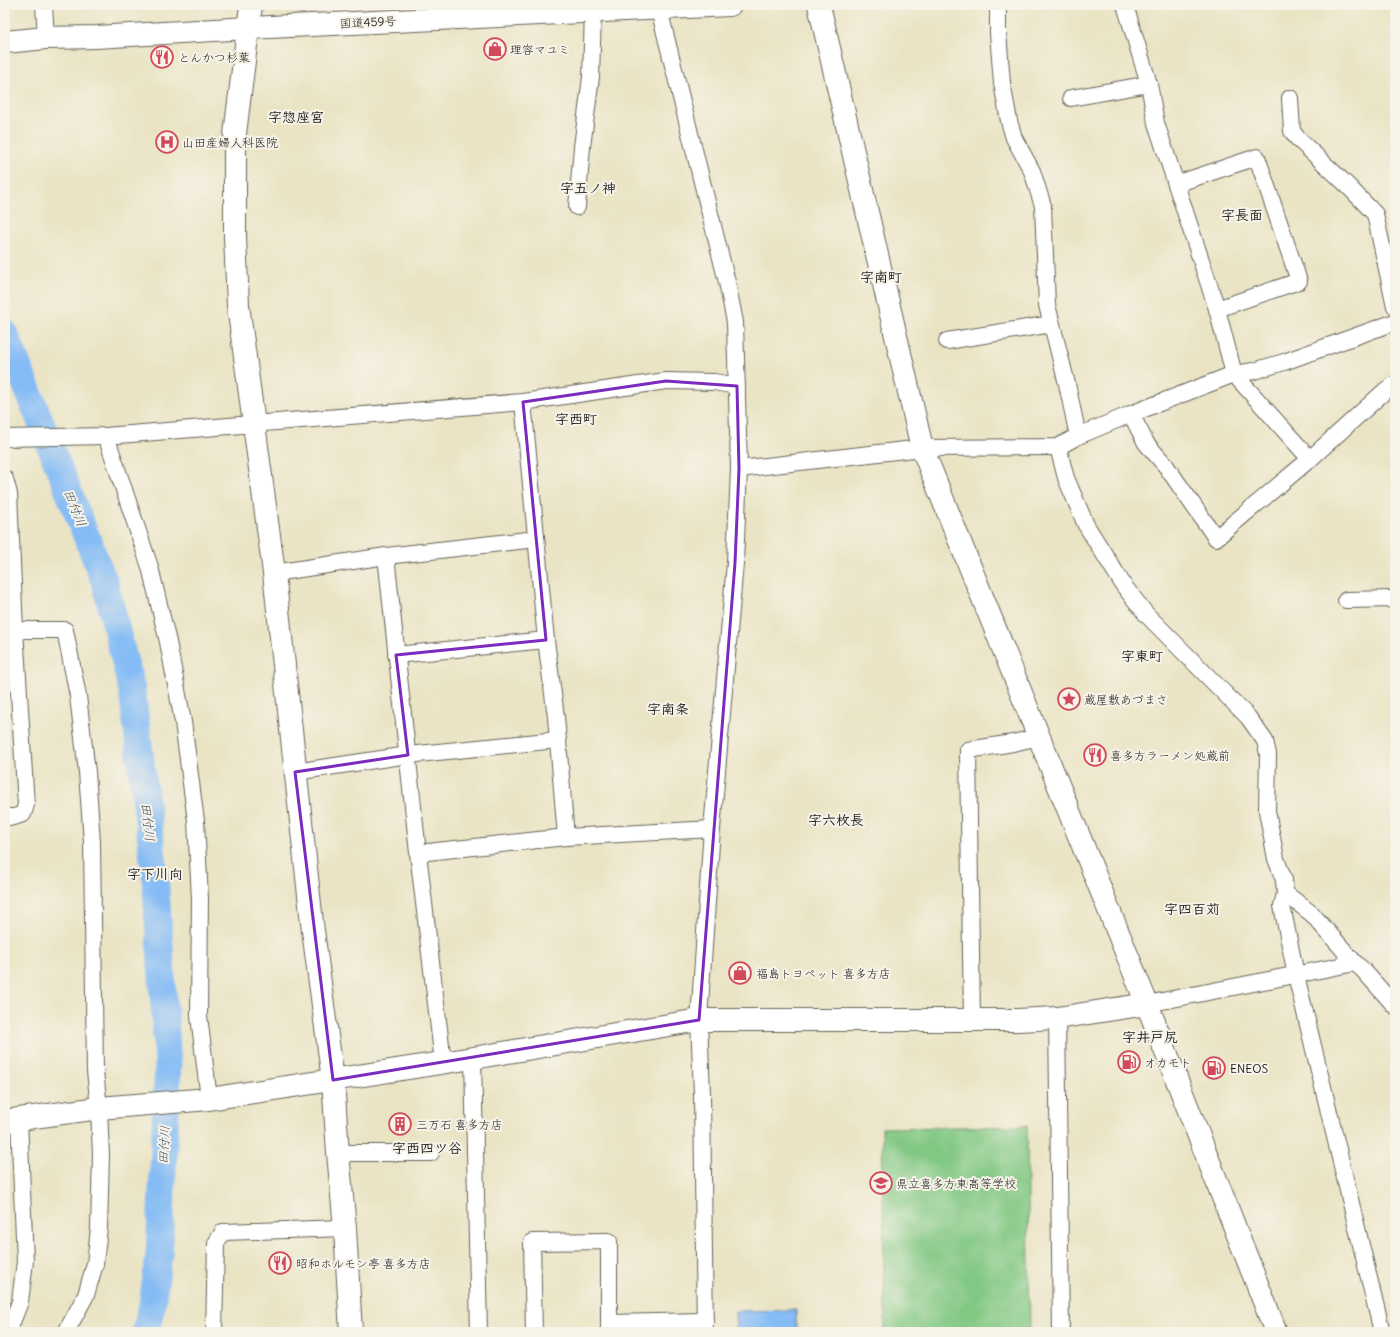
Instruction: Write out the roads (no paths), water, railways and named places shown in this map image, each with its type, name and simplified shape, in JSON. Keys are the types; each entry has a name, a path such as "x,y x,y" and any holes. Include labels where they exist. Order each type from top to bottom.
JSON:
{"main road":[{"path":"251,5 235,134 235,236 238,305 274,573 312,923 333,1080 345,1228 351,1332"},
{"name":"国道459号","path":"5,42 248,28 593,12 657,7 730,5"},
{"path":"819,5 922,448 1147,1004 1276,1332"},
{"path":"12,1120 99,1108 200,1099 333,1080 699,1020 1018,1020 1057,1018 1147,1004"}],"street":[{"path":"37,39 44,5"},
{"path":"998,5 998,33 1002,83 1009,121 1014,138 1032,171 1043,206 1047,305 1072,404 1078,436"},
{"path":"1125,5 1149,84 1156,123 1216,309 1234,374 1310,459"},
{"path":"534,1332 532,1242 609,1241 609,1327 705,1326 702,1094 699,1020 712,829 735,563 739,469 735,322 727,282 657,7"},
{"path":"577,208 582,147 591,77 593,12"},
{"path":"1071,98 1149,84"},
{"path":"1290,98 1292,132 1375,214 1395,306"},
{"path":"1176,184 1257,157 1299,281 1216,309"},
{"path":"739,469 922,448 1058,447 1078,436 1131,414 1234,374 1254,371 1284,362 1395,322"},
{"path":"947,341 1052,324"},
{"path":"8,439 106,436 523,402 666,381 714,382 737,386"},
{"path":"1131,414 1146,443 1166,466 1216,538 1310,459 1386,390 1395,384"},
{"path":"523,402 546,640 556,717 566,837"},
{"path":"106,436 150,567 168,642 183,722 196,821 200,899 200,1099"},
{"path":"1058,447 1066,478 1086,525 1124,586 1146,614 1248,717 1265,741 1268,754 1267,811 1276,859 1284,880 1282,906 1296,975 1382,1332"},
{"path":"5,479 9,494 15,630 26,805 23,814 14,817 5,817"},
{"path":"274,573 386,556 536,539"},
{"path":"386,556 418,853 443,1062"},
{"path":"1346,600 1395,599"},
{"path":"15,630 65,630 78,696 87,772 92,842 95,1071 99,1108 101,1156 99,1228 95,1264 86,1295 66,1332"},
{"path":"396,655 546,640"},
{"path":"972,1020 968,750 1013,743 1038,737"},
{"path":"295,772 408,755 557,740"},
{"path":"418,853 566,837 712,829"},
{"path":"1284,893 1312,914 1395,1006"},
{"path":"1147,1004 1355,963"},
{"path":"1057,1018 1061,1332"},
{"path":"474,1058 479,1332"},
{"path":"8,1332 20,1302 25,1261 12,1120"},
{"path":"338,1153 431,1153"},
{"path":"214,1332 216,1243 223,1232 345,1228"}],"water":[{"path":"796,1310 796,1332 736,1332 735,1311"}],"waterway":[{"name":"田付川","path":"5,333 105,583 132,690 155,875 168,1064 159,1254 152,1306 145,1332"}],"place":[{"name":"理容マユミ","path":"495,49"},
{"name":"とんかつ杉葉","path":"162,57"},
{"name":"山田産婦人科医院","path":"167,142"},
{"name":"蔵屋敷あづまさ","path":"1069,699"},
{"name":"喜多方ラーメン処蔵前","path":"1095,755"},
{"name":"福島トヨペット 喜多方店","path":"740,973"},
{"name":"オカモト","path":"1129,1062"},
{"name":"ENEOS","path":"1214,1068"},
{"name":"三万石 喜多方店","path":"400,1124"},
{"name":"県立喜多方東高等学校","path":"881,1183"},
{"name":"昭和ホルモン亭 喜多方店","path":"280,1263"}],"district":[{"name":"字惣座宮","path":"296,117"},
{"name":"字五ノ神","path":"588,188"},
{"name":"字長面","path":"1242,215"},
{"name":"字南町","path":"881,277"},
{"name":"字西町","path":"576,419"},
{"name":"字東町","path":"1142,656"},
{"name":"字南条","path":"668,709"},
{"name":"字六枚長","path":"836,820"},
{"name":"字下川向","path":"155,874"},
{"name":"字四百苅","path":"1192,909"},
{"name":"字井戸尻","path":"1150,1037"},
{"name":"字西四ツ谷","path":"427,1148"}]}
